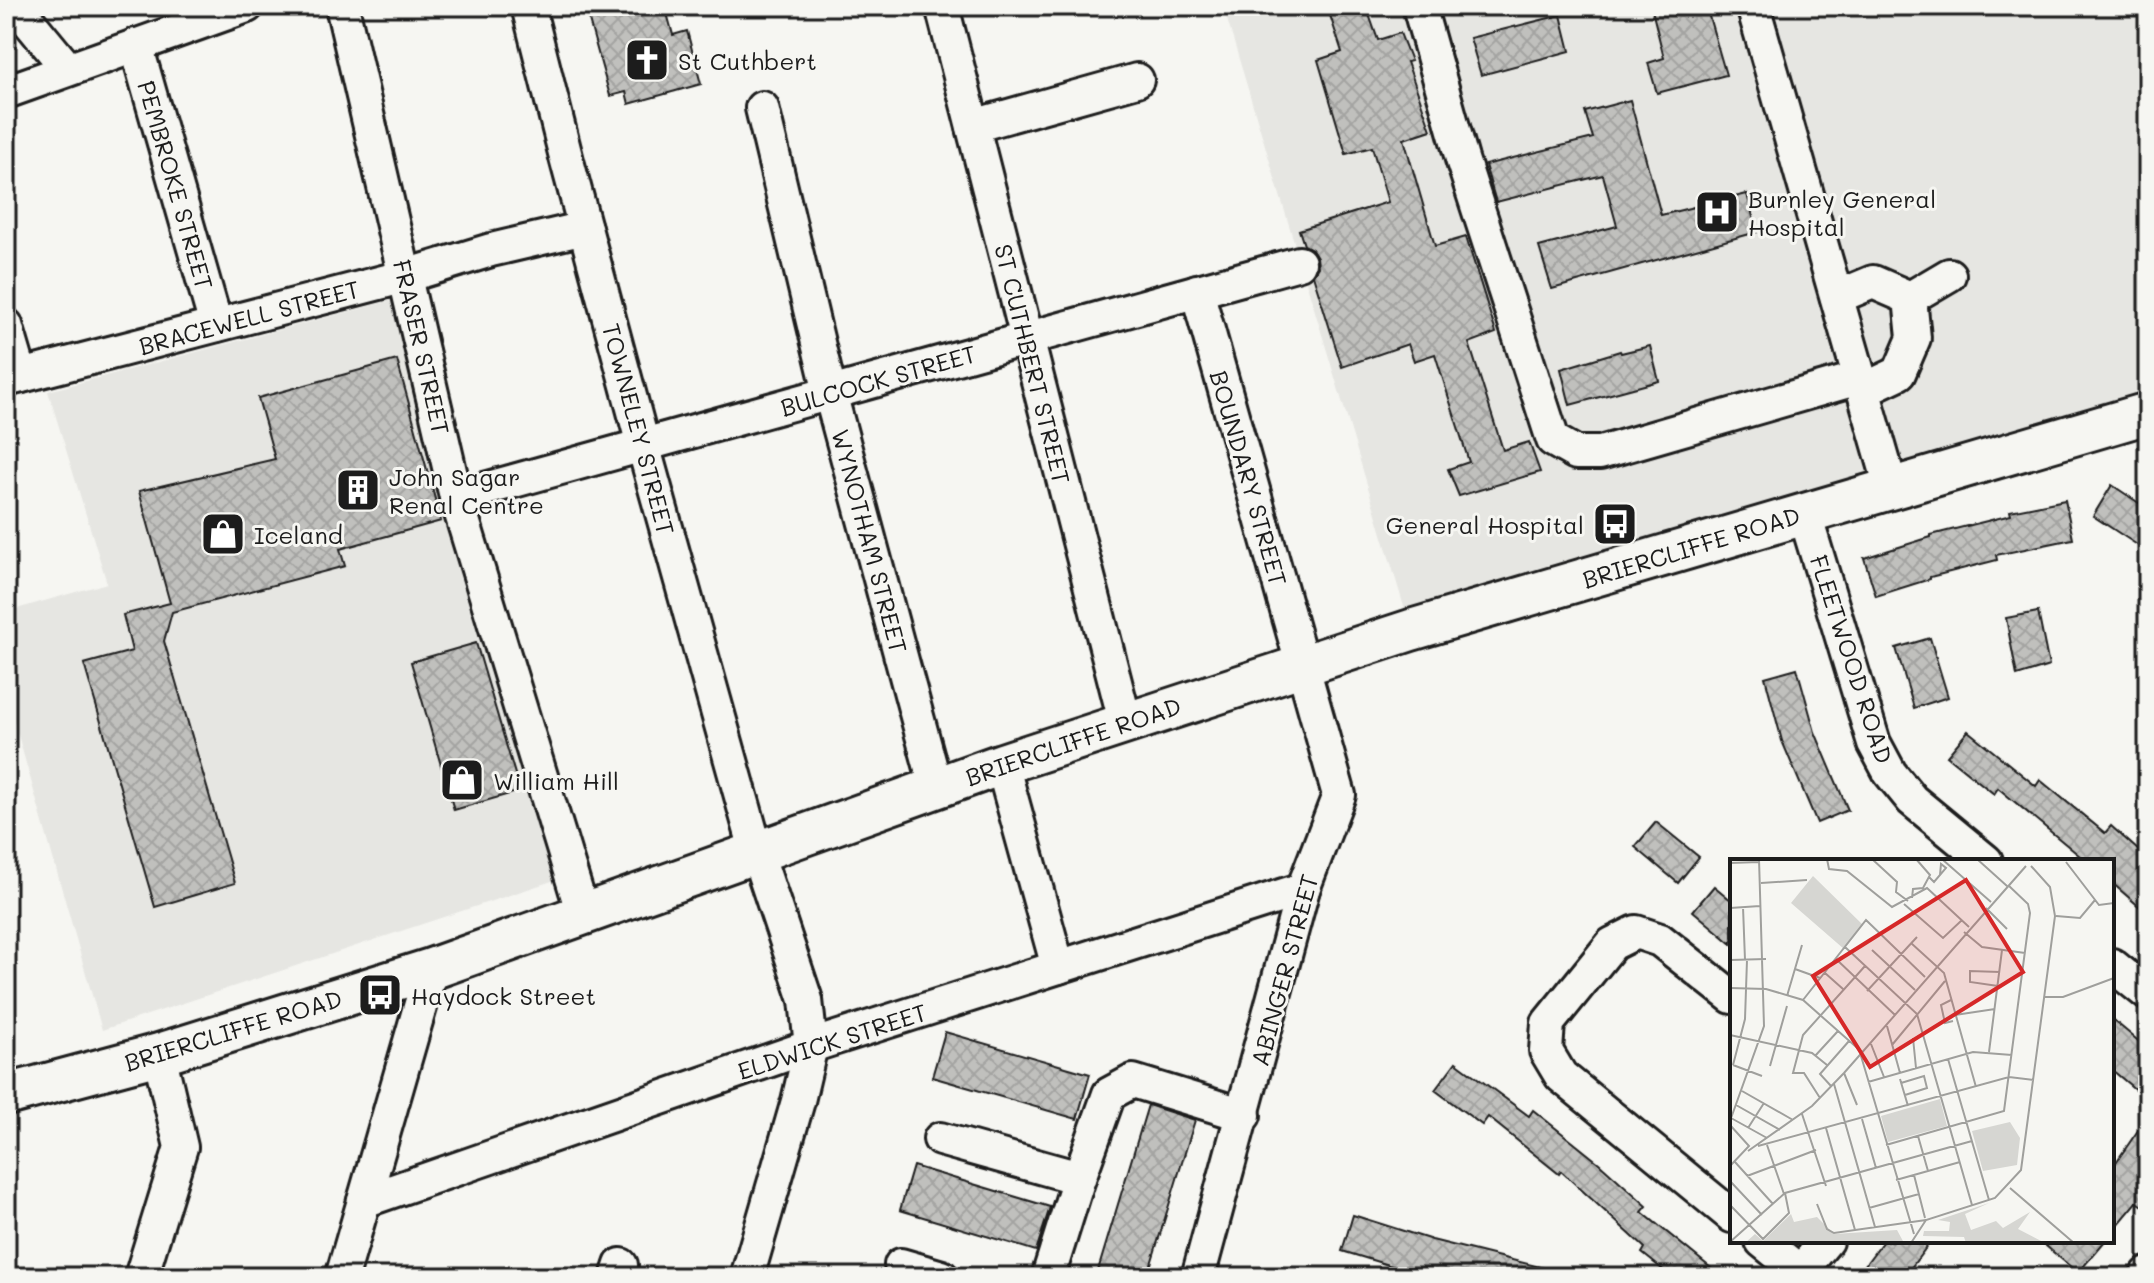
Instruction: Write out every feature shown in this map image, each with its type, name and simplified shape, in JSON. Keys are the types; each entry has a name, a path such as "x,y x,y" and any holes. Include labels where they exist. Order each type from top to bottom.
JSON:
{"street":[{"path":"16,6 68,69"},
{"path":"6,92 247,6"},
{"name":"FRASER STREET","path":"342,6 456,497 583,914"},
{"name":"TOWNELEY STREET","path":"528,6 643,445 756,850 806,1000 811,1046 747,1277"},
{"name":"ST CUTHBERT STREET","path":"942,6 1125,721"},
{"path":"1419,6 1462,159 1553,440 1576,453 1600,453 1899,373 1914,338 1910,298"},
{"path":"1753,6 1891,487"},
{"name":"PEMBROKE STREET","path":"136,45 216,325"},
{"path":"973,126 1137,80"},
{"name":"WYNOTHAM STREET","path":"762,108 830,393 936,787"},
{"name":"BRACEWELL STREET","path":"13,378 406,276 491,250 585,228"},
{"name":"BULCOCK STREET","path":"456,497 1299,263"},
{"path":"1910,298 1949,275"},
{"path":"1837,297 1873,282 1910,298"},
{"name":"BOUNDARY STREET","path":"1197,291 1302,665"},
{"path":"6,325 13,378"},
{"name":"BRIERCLIFFE ROAD","path":"8,1085 159,1054 431,969 756,850 1125,721 1411,630 2148,413"},
{"name":"FLEETWOOD ROAD","path":"1804,512 1874,743 1890,773 1912,800 1984,859"},
{"name":"ABINGER STREET","path":"1198,1277 1303,889 1339,795 1302,665"},
{"path":"1002,764 1058,967"},
{"name":"ELDWICK STREET","path":"364,1201 811,1046 1303,889"},
{"path":"1730,995 1660,940 1636,932 1612,944 1548,1023 1546,1051 1561,1076 1730,1214"},
{"path":"2114,967 2148,994"},
{"path":"342,1277 431,969"},
{"path":"141,1277 181,1147 159,1054"},
{"path":"1048,1277 1109,1094 1133,1081 1244,1115"},
{"path":"940,1139 1079,1178"},
{"path":"1764,1243 1798,1274 1824,1243"},
{"path":"901,1265 942,1277"}],"shaded area":[{"name":"Burnley General Hospital","path":"1223,6 2148,6 2148,419 1411,630"},
{"path":"396,299 555,880 102,1030 6,693 6,612 107,583 48,391"}],"building":[{"name":"St Cuthbert","path":"585,6 665,6 673,35 687,31 701,84 629,104 626,92 610,96"},
{"path":"1327,6 1366,6 1378,40 1400,33 1431,130 1404,139 1435,246 1466,237 1496,333 1469,343 1503,450 1529,442 1540,472 1459,496 1448,469 1469,462 1435,354 1414,361 1408,344 1342,367 1313,275 1318,267 1317,257 1312,249 1304,245 1299,230 1388,202 1372,147 1346,154 1318,60 1342,52"},
{"path":"1651,6 1706,6 1726,75 1657,93 1648,63 1664,58"},
{"path":"1561,15 1570,51 1481,75 1470,38"},
{"path":"1630,100 1661,215 1747,194 1757,232 1552,289 1539,247 1617,226 1603,175 1496,202 1485,165 1593,138 1585,112"},
{"path":"1650,346 1659,381 1570,405 1561,369 1620,351"},
{"path":"397,360 441,521 340,549 345,566 172,612 164,641 235,883 155,907 84,664 132,651 123,615 170,603 139,491 275,459 258,398"},
{"path":"2112,485 2148,509 2148,552 2093,516"},
{"path":"2065,500 2073,539 1996,555 1997,560 1930,577 1876,596 1864,558 1931,535 2011,515 2010,511"},
{"path":"2038,612 2049,666 2017,676 2006,618"},
{"path":"1930,638 1948,697 1914,708 1896,648"},
{"path":"476,643 520,791 454,810 411,662"},
{"path":"1797,668 1815,732 1848,810 1817,823 1782,741 1765,677"},
{"path":"1968,731 2036,786 2040,780 2105,833 2111,826 2148,859 2148,914 2114,885 2114,859 2084,859 1998,788 1994,794 1947,756"},
{"path":"1656,822 1699,857 1678,883 1635,847"},
{"path":"1714,886 1730,899 1730,942 1693,911"},
{"path":"2114,1021 2148,1049 2148,1100 2114,1072"},
{"path":"945,1032 1090,1074 1077,1119 932,1077"},
{"path":"1456,1062 1529,1116 1533,1110 1599,1163 1647,1206 1642,1212 1722,1277 1672,1277 1642,1253 1645,1248 1561,1171 1559,1174 1488,1117 1482,1125 1435,1090"},
{"path":"1148,1105 1195,1120 1147,1277 1096,1277"},
{"path":"2148,1116 2148,1209 2137,1202 2114,1230 2114,1165"},
{"path":"913,1166 1050,1207 1036,1251 900,1210"},
{"path":"1353,1215 1432,1240 1544,1268 1543,1277 1428,1277 1342,1251"},
{"path":"1882,1243 1930,1243 1904,1277 1856,1277"},
{"path":"2042,1243 2103,1243 2078,1273"}],"place":[{"name":"St Cuthbert","path":"647,60"},
{"name":"Burnley General Hospital","path":"1717,212"},
{"name":"John Sagar Renal Centre","path":"358,490"},
{"name":"General Hospital","path":"1615,524"},
{"name":"Iceland","path":"223,534"},
{"name":"William Hill","path":"462,780"},
{"name":"Haydock Street","path":"380,995"}]}
